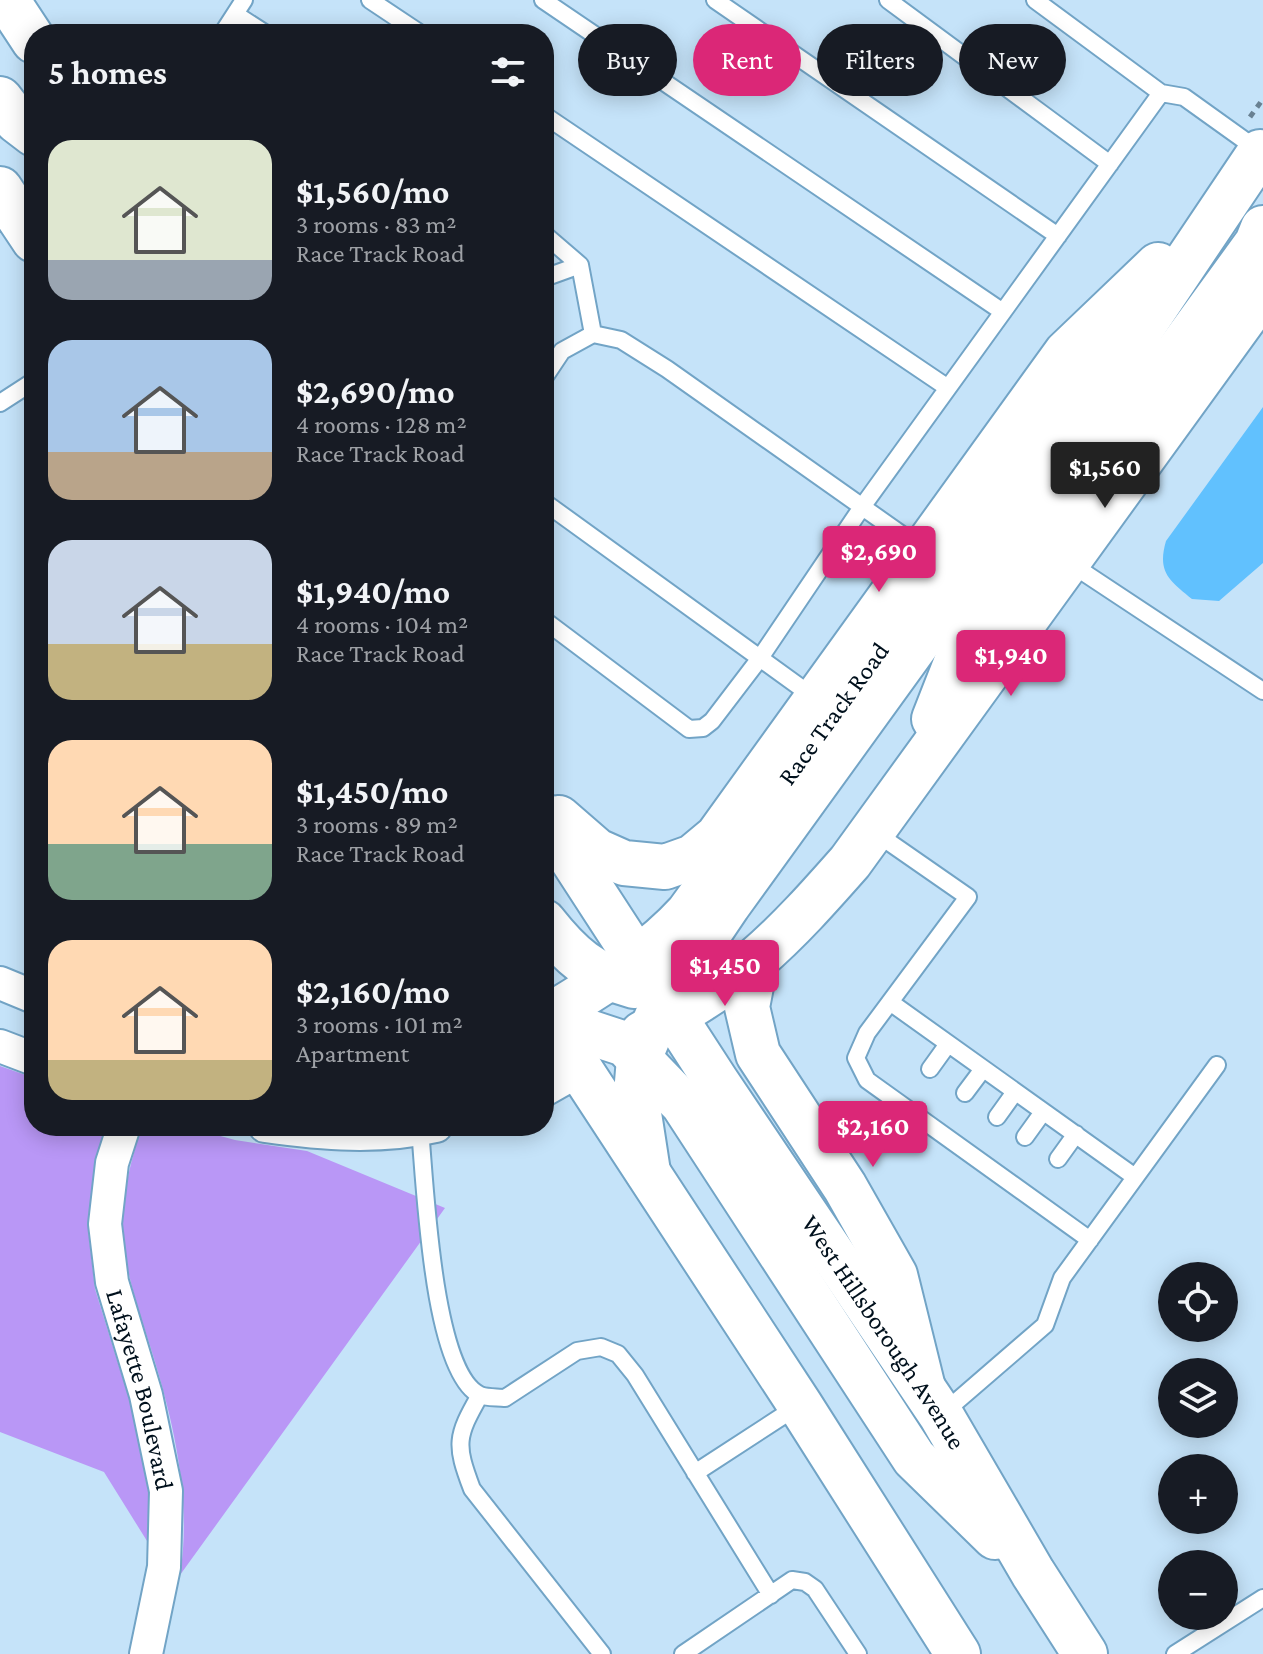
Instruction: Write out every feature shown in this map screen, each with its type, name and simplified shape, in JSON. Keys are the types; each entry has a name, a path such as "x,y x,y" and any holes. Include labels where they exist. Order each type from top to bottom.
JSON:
{"main road":[{"path":"7,0 24,26"},
{"path":"0,99 24,126"},
{"path":"648,1172 636,1094 647,1007 737,892 1094,399 1262,154"},
{"name":"Race Track Road","path":"562,1079 647,1007 665,939 706,891 1158,265 1262,154"},
{"path":"0,189 24,225"},
{"path":"909,781 961,650 1257,243 1263,228"},
{"path":"554,813 597,851 624,863 665,867 693,857 717,837 1066,353 1158,265"},
{"name":"Race Track Road","path":"554,1016 647,1007 717,990 756,960 808,909 873,831 1263,292"},
{"path":"554,835 647,1007 683,1104 914,1458 1033,1573"},
{"path":"554,933 581,964 647,1007"},
{"path":"756,960 747,1007 758,1054 845,1187 895,1275 932,1402"},
{"path":"554,1016 647,1007"},
{"name":"West Hillsborough Avenue","path":"647,1007 932,1402 1033,1573 1085,1654"},
{"path":"554,1050 562,1079 648,1172 958,1654"}],"street":[{"path":"0,983 24,993"},
{"path":"0,1046 24,1055"},
{"name":"Lafayette Boulevard","path":"121,1136 112,1163 106,1239 112,1282 146,1395 166,1491 164,1567 146,1654"}],"lane":[{"path":"370,0 406,24"},
{"path":"543,0 1003,312"},
{"path":"715,0 1058,236"},
{"path":"888,0 1110,164"},
{"path":"1035,0 1161,93 1184,97 1262,154"},
{"path":"229,24 240,7 256,24"},
{"path":"554,628 689,729 703,728 712,721 760,658 862,507 1161,93"},
{"path":"554,122 948,388"},
{"path":"554,243 580,265 593,334"},
{"path":"554,274 580,265"},
{"path":"554,363 562,351 593,334 621,340 924,550"},
{"path":"0,403 24,387"},
{"path":"554,509 817,698"},
{"path":"1068,562 1263,691"},
{"path":"873,831 968,897 867,1033 856,1058 867,1080 908,1100 1003,1168 1090,1240"},
{"path":"890,1002 1135,1177"},
{"path":"930,1069 948,1044"},
{"path":"932,1402 1045,1325 1062,1278 1217,1065"},
{"path":"965,1093 983,1069"},
{"path":"997,1117 1015,1092"},
{"path":"1025,1137 1043,1112"},
{"path":"1058,1159 1076,1134"},
{"path":"428,1136 436,1294 443,1329 465,1382 480,1395 505,1398 577,1351 601,1347 618,1354 635,1375 771,1595"},
{"path":"480,1395 465,1422 460,1439 460,1458 472,1489 602,1654"},
{"path":"695,1473 800,1405"},
{"path":"683,1654 792,1580 805,1582 815,1589 850,1651"},
{"path":"1175,1654 1263,1598"}],"shaded area":[{"path":"0,1066 24,1074 24,1136 103,1136 95,1163 88,1229 95,1289 130,1402 149,1495 147,1541 104,1472 0,1432"},
{"path":"139,1136 220,1136 307,1151 445,1208 180,1575 184,1519 179,1462 160,1379 132,1288 123,1238 123,1210"}],"water":[{"path":"1263,407 1263,563 1219,601 1192,599 1177,586 1164,568 1166,541"}]}
